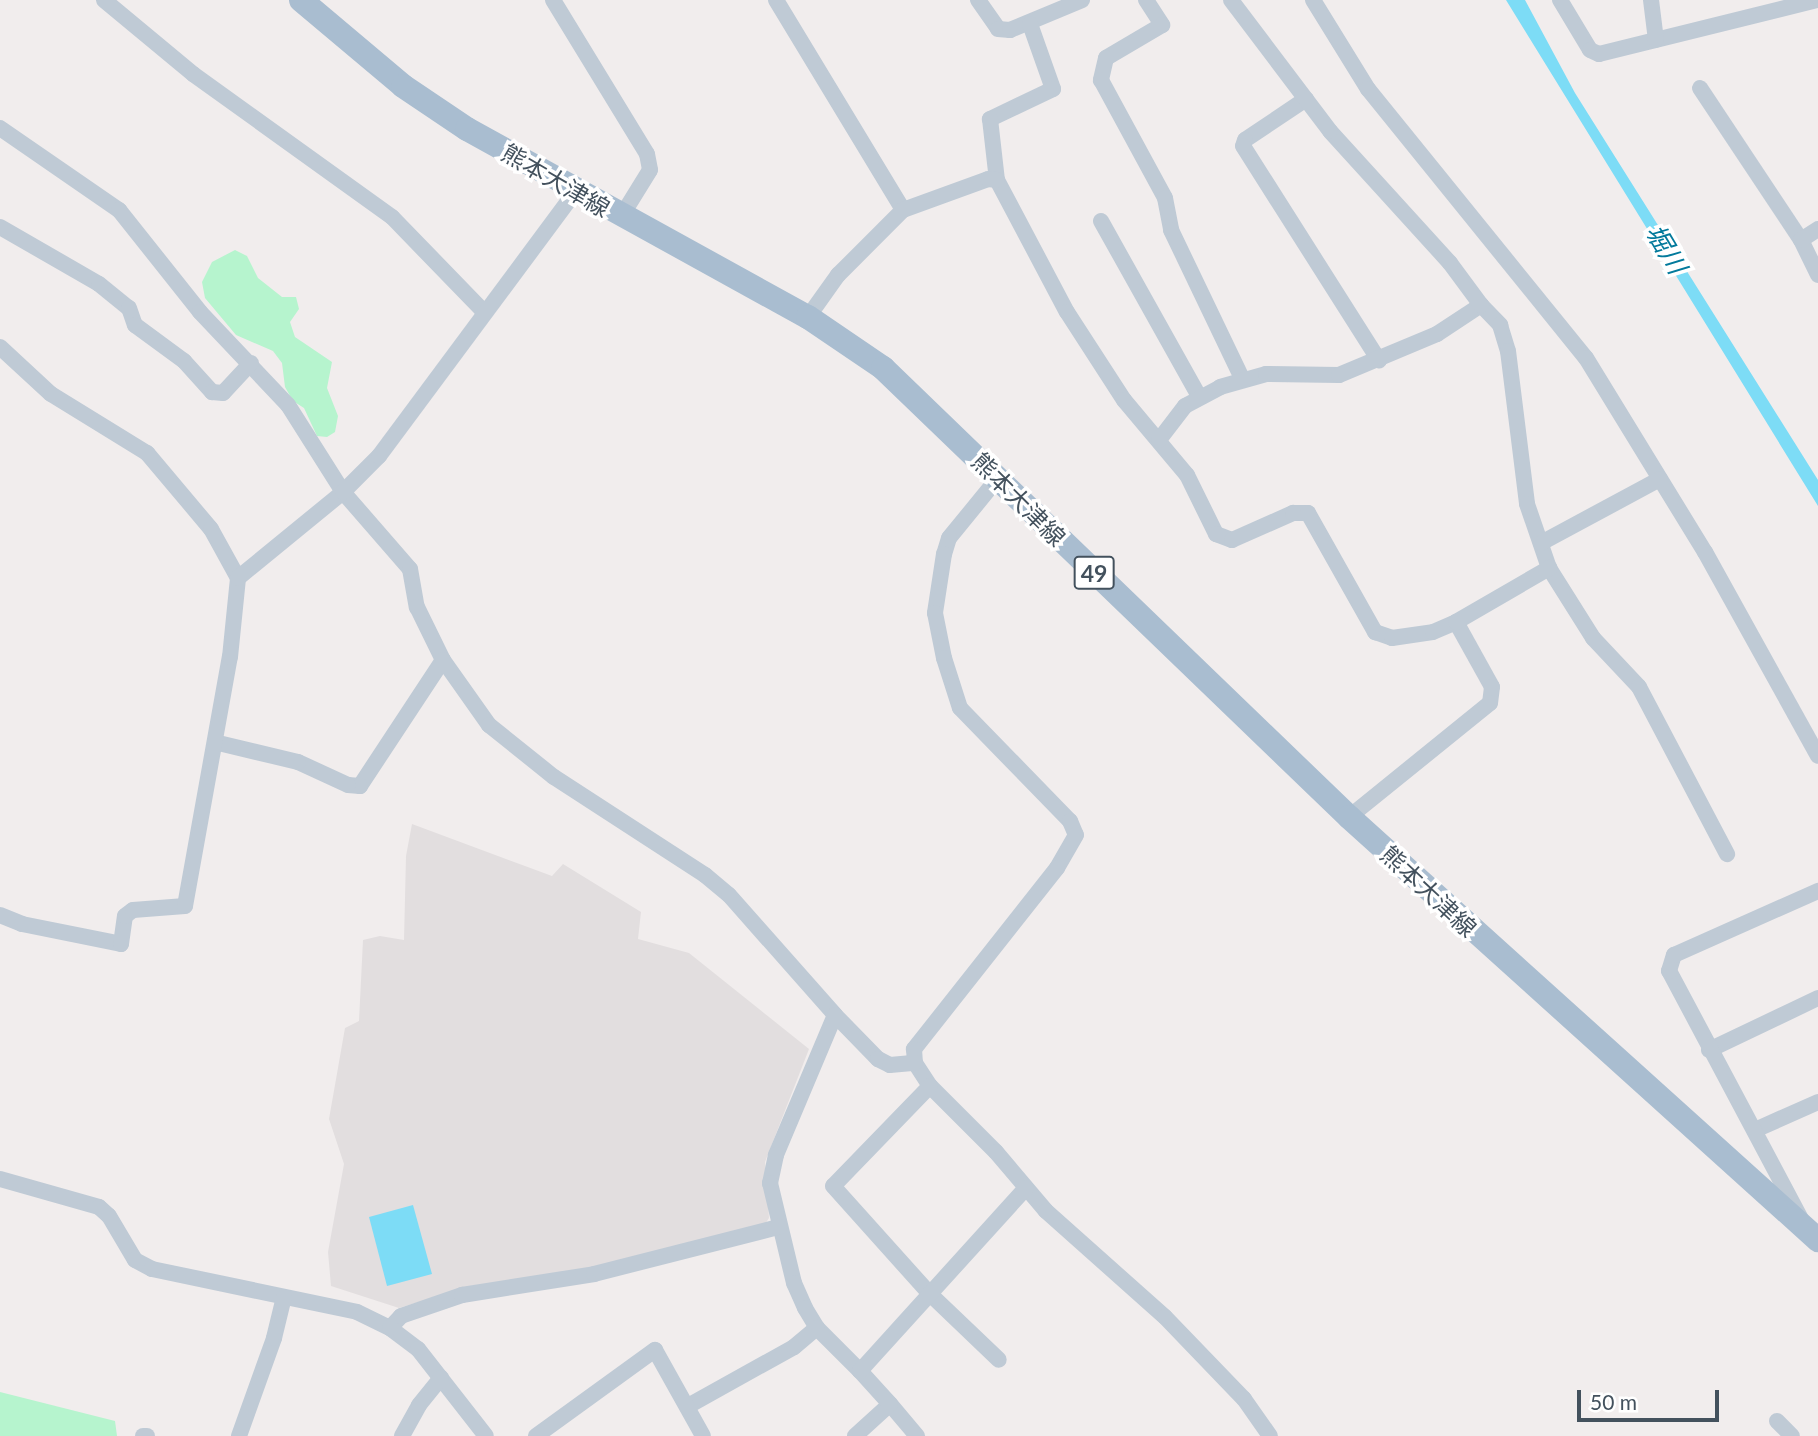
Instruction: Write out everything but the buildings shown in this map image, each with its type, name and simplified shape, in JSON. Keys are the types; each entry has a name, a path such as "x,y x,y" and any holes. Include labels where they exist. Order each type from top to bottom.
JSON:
{"main road":[{"name":"熊本大津線","path":"302,0 403,86 621,217 808,317 905,387 1349,817 1812,1234"}],"street":[{"path":"104,0 193,74 392,218 484,312"},
{"path":"553,0 647,154 650,170 621,217"},
{"path":"776,0 903,210"},
{"path":"978,0 998,29 1030,24 1082,0"},
{"path":"1146,0 1162,25 1106,58 1101,80 1166,198 1171,230 1243,380"},
{"path":"1231,0 1306,99 1500,325 1508,351 1527,504 1549,568 1593,638 1645,696 1727,854"},
{"path":"1313,0 1368,89 1586,358 1660,479 1818,756"},
{"path":"1560,0 1590,50 1599,54 1817,0"},
{"path":"1651,0 1656,40"},
{"path":"1748,0 1751,17"},
{"path":"1030,24 1053,89 990,119 997,180 1067,312 1124,400 1187,475 1220,539 1232,540 1293,513 1308,513 1382,637 1433,632 1456,622 1549,568"},
{"path":"1700,88 1801,240 1818,275"},
{"path":"1306,99 1245,140 1244,146 1305,250 1379,360"},
{"path":"0,128 119,210 200,312 288,405 343,492 410,569 417,607 443,660 489,726 554,777 705,875 729,895 835,1015 878,1059 890,1065 915,1063"},
{"path":"808,317 838,275 903,210 997,180"},
{"path":"238,578 343,492 379,456 576,191"},
{"path":"1101,221 1199,396"},
{"path":"0,227 99,284 129,308 135,325 184,360 212,392 223,393 251,363"},
{"path":"1801,240 1818,229"},
{"path":"1159,440 1178,412 1199,396 1243,380 1293,371 1317,378 1339,375 1437,334 1481,305"},
{"path":"0,347 51,394 147,453 211,528 238,578 215,742 185,906 133,910 125,916 121,944 22,924 0,915"},
{"path":"998,478 949,538 944,554 935,613 944,657 960,708 1070,821 1076,835 1057,868 914,1049 915,1063 930,1086 1078,1244 1205,1357 1270,1436"},
{"path":"1541,543 1660,479"},
{"path":"1349,817 1490,703 1492,687 1456,622"},
{"path":"215,742 298,762 348,785 360,786 443,660"},
{"path":"1812,1234 1709,1050 1669,971 1674,955 1818,891"},
{"path":"1709,1050 1818,998"},
{"path":"835,1015 776,1155 770,1183 794,1283 817,1328 860,1371 917,1436"},
{"path":"930,1086 833,1186 930,1294 999,1360"},
{"path":"1755,1130 1818,1102"},
{"path":"0,1179 99,1208 109,1216 135,1260 152,1269 357,1312 390,1328 418,1349 486,1436"},
{"path":"860,1371 1026,1188"},
{"path":"390,1328 401,1317 462,1295 594,1274 779,1227"},
{"path":"239,1436 274,1338 284,1297"},
{"path":"688,1406 794,1347 817,1328"},
{"path":"536,1436 655,1350 703,1436"},
{"path":"402,1436 419,1405 442,1378"},
{"path":"855,1436 890,1404"},
{"path":"1777,1421 1792,1436"}],"shaded area":[{"path":"412,824 552,876 563,864 641,912 638,939 689,953 809,1049 765,1162 769,1218 765,1224 606,1265 471,1286 399,1308 331,1286 328,1252 344,1164 329,1119 345,1028 359,1021 363,940 380,936 404,940 406,856"}],"green space":[{"path":"235,250 247,256 258,278 282,297 296,297 299,309 290,322 295,337 332,362 327,388 338,416 335,432 327,437 317,436 304,408 293,401 285,387 282,363 273,351 236,335 205,298 202,282 212,262"},
{"path":"0,1392 115,1421 117,1436 0,1436"}],"water":[{"name":"堀川","path":"1506,0 1525,0 1575,93 1818,480 1818,506"},
{"path":"413,1205 432,1274 387,1286 369,1217"}]}
